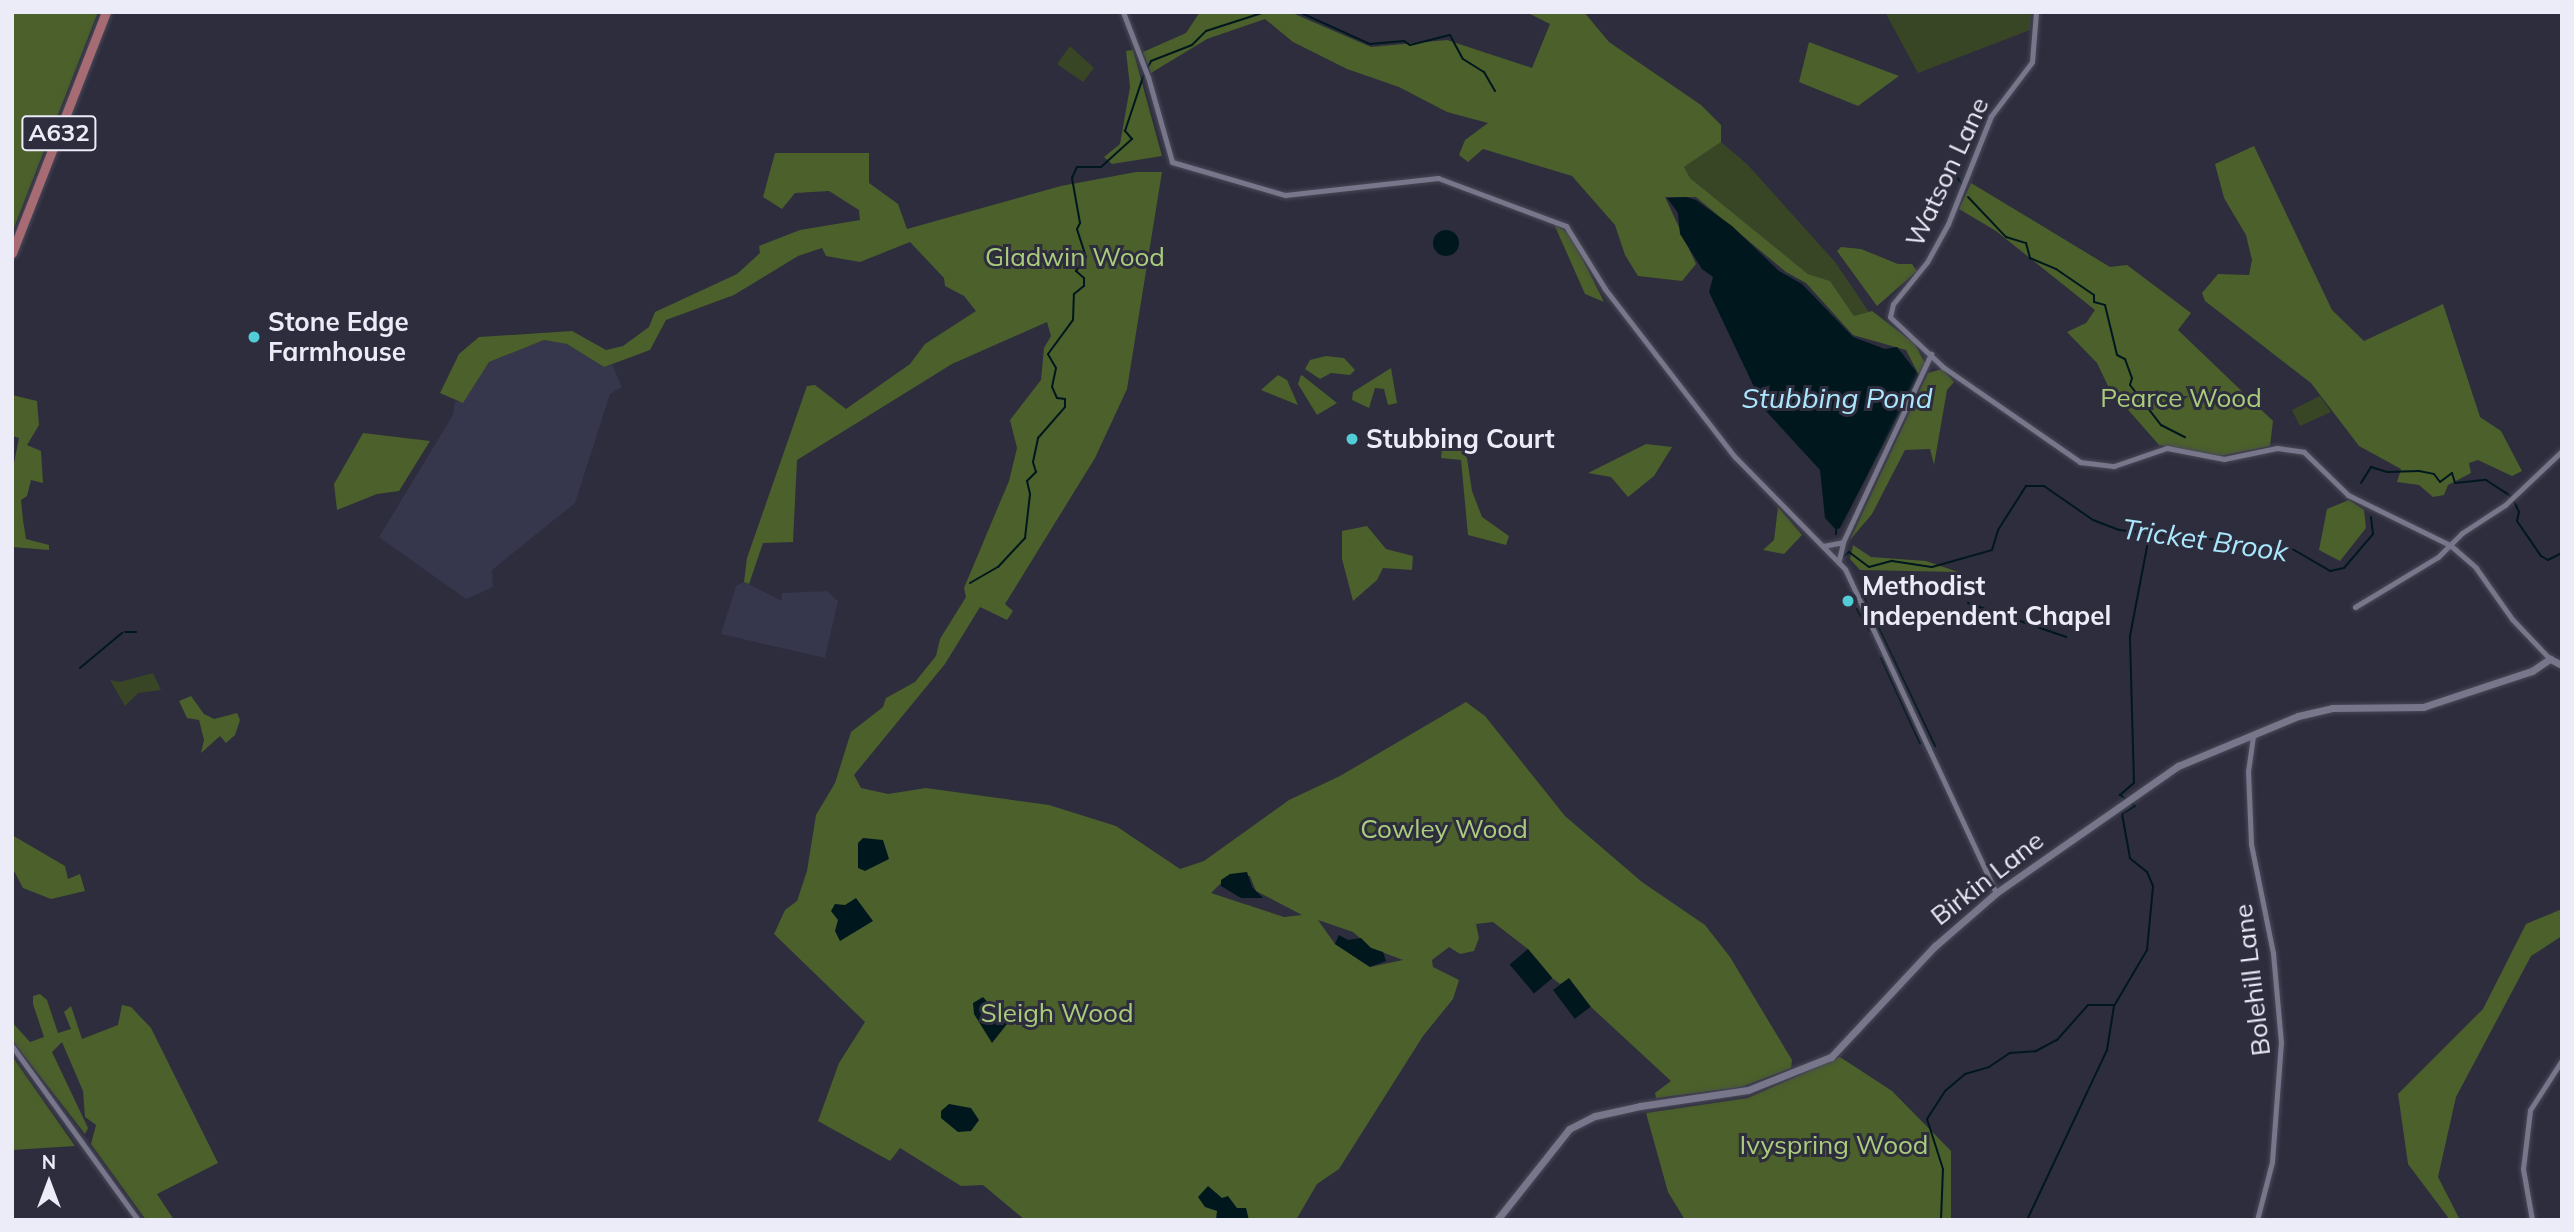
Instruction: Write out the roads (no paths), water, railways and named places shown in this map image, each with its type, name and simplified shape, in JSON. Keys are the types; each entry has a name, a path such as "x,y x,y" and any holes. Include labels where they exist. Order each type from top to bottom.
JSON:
{"main road":[{"name":"A632","path":"12,253 106,12"}],"street":[{"path":"1123,12 1149,78 1172,162 1285,195 1438,178 1566,226 1605,289 1735,457 1839,560 1996,893"},
{"name":"Watson Lane","path":"2036,12 2032,62 1991,116 1966,186 1927,262 1893,304 1890,317 1943,367 2080,462 2114,466 2167,448 2224,459 2277,448 2299,450 2320,465 2348,495 2450,545 2476,568 2512,619 2550,659"},
{"path":"1839,560 1843,541 1927,369 1931,354"},
{"path":"1927,369 1943,367"},
{"path":"2356,607 2505,505 2562,451"},
{"path":"1823,546 1843,541"},
{"path":"2550,659 2562,665"},
{"name":"Birkin Lane","path":"1497,1220 1569,1129 1578,1124 1640,1106 1748,1090 1830,1057 1935,946 1996,893 2178,766 2298,716 2332,708 2423,707 2532,671 2550,659"},
{"name":"Bolehill Lane","path":"2253,736 2248,771 2251,844 2273,953 2281,1042 2272,1162 2258,1220"},
{"path":"12,1046 138,1220"},
{"path":"2532,1220 2523,1169 2530,1111 2562,1060"}],"water":[{"name":"Stubbing Pond","path":"1686,197 1696,200 1732,226 1779,271 1802,284 1853,337 1885,349 1897,347 1919,375 1840,528 1836,530 1825,518 1820,470 1765,410 1709,292 1713,277 1702,269 1680,234 1678,213 1667,198"},
{"path":"1446,230 1455,234 1459,243 1455,252 1446,256 1437,252 1433,243 1437,234"},
{"path":"863,838 883,840 889,859 865,871 858,868 858,843"},
{"path":"1247,872 1252,887 1263,898 1241,898 1221,886 1221,880 1230,874"},
{"path":"856,898 873,921 840,941 835,931 838,920 831,911 835,904 845,905"},
{"path":"1339,935 1348,940 1361,938 1371,948 1383,952 1386,961 1370,967 1335,944"},
{"path":"1528,949 1552,978 1534,994 1510,964"},
{"path":"1569,978 1591,1007 1575,1019 1553,990"},
{"path":"983,997 1007,1024 992,1043 974,1014 973,1003"},
{"path":"949,1104 971,1108 979,1120 971,1131 958,1132 941,1118 941,1111"},
{"path":"1208,1186 1222,1198 1228,1196 1237,1208 1246,1208 1249,1220 1216,1220 1217,1211 1205,1207 1198,1197"}],"waterway":[{"path":"1147,69 1151,61 1192,45 1206,31 1265,12"},
{"path":"1299,12 1370,44 1404,41 1410,45 1450,35 1463,59 1484,72 1495,91"},
{"path":"970,583 998,567 1025,538 1030,494 1027,481 1036,472 1033,462 1038,438 1065,407 1065,399 1057,398 1052,387 1056,368 1048,354 1073,320 1074,294 1084,286 1084,278 1076,271 1086,257 1077,229 1080,223 1072,178 1077,167 1101,167 1132,139 1125,131 1144,74"},
{"path":"1956,176 1962,184"},
{"path":"1968,197 2006,237 2026,243 2030,258 2056,269 2094,295 2094,302 2105,305 2117,355 2125,359 2132,378 2130,385 2161,425 2185,437"},
{"name":"Tricket Brook","path":"2361,483 2371,467 2387,472 2419,471 2434,474 2440,482 2452,473 2455,483 2486,480 2511,496"},
{"name":"Tricket Brook","path":"1843,557 1849,552 1869,567 1892,561 1932,567 1992,550 1998,530 2026,486 2044,486 2093,520 2119,530 2289,547 2330,571 2344,568 2373,534 2371,517"},
{"name":"Tricket Brook","path":"2514,501 2519,512 2517,521 2541,556 2548,560 2562,553"},
{"path":"2127,800 2120,795 2134,783 2130,636 2150,531"},
{"path":"1861,591 1935,746"},
{"path":"1968,603 2066,637"},
{"path":"1857,609 1869,631"},
{"path":"125,632 136,632"},
{"path":"80,668 122,633"},
{"path":"1881,658 1920,743"},
{"path":"2027,1220 2107,1050 2114,1006 2147,950 2153,886 2147,872 2130,858 2122,814 2135,806 2131,803"},
{"path":"1941,1220 1943,1169 1927,1119 1945,1091 1965,1074 1989,1067 2010,1053 2036,1051 2057,1040 2088,1005 2113,1005"}],"place":[{"name":"Stone Edge Farmhouse","path":"254,337"},
{"name":"Stubbing Court","path":"1352,439"},
{"name":"Methodist Independent Chapel","path":"1848,601"}],"park label":[{"name":"Gladwin Wood","path":"1075,257"},
{"name":"Pearce Wood","path":"2181,398"},
{"name":"Cowley Wood","path":"1444,829"},
{"name":"Sleigh Wood","path":"1057,1013"},
{"name":"Ivyspring Wood","path":"1834,1145"}]}
